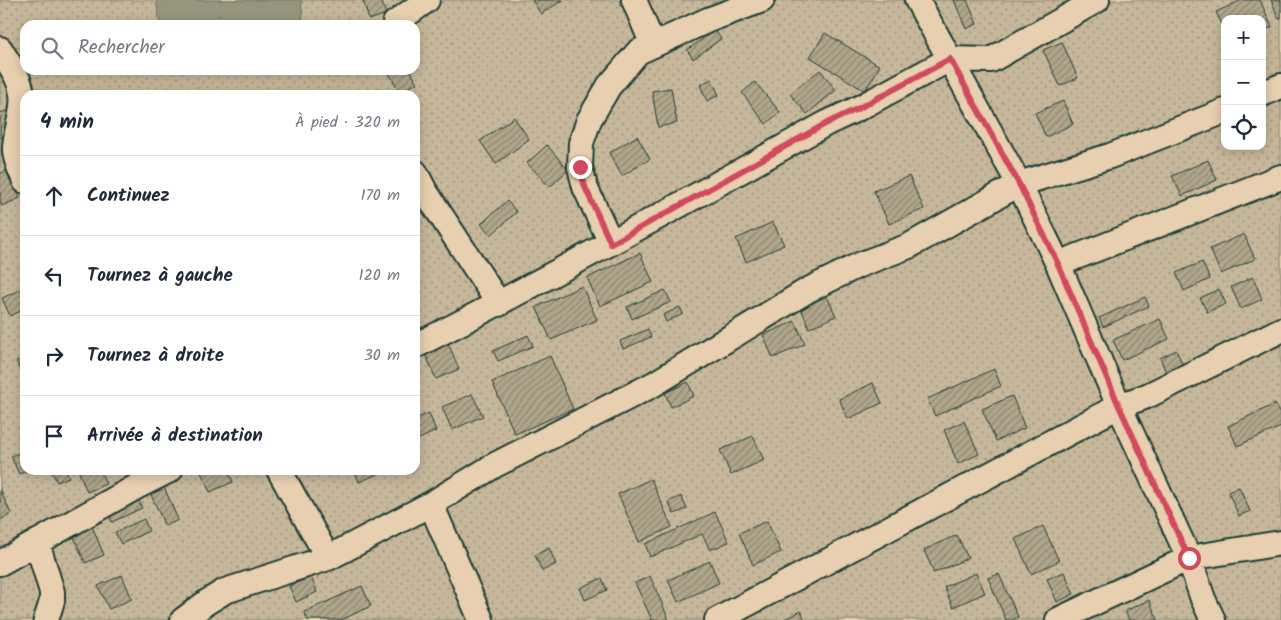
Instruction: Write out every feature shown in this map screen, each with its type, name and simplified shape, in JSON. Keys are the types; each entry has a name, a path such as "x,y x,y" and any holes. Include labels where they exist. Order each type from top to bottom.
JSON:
{"street":[{"path":"399,20 427,0"},
{"path":"634,0 652,45"},
{"path":"611,244 585,187 580,167 581,143 589,120 609,86 638,52 708,20 762,0"},
{"path":"917,0 1019,184 1058,264 1119,406 1189,558 1203,599 1213,620"},
{"path":"420,344 611,244 827,123 950,59 990,60 1097,0"},
{"path":"0,49 20,82 22,90"},
{"path":"1266,92 1281,86"},
{"path":"183,620 225,591 328,558 431,504 496,465 654,384 808,290 859,265 909,246 1019,184 1110,156 1221,112"},
{"path":"20,121 15,150 16,160 20,169"},
{"path":"1058,264 1281,177"},
{"path":"420,182 499,304"},
{"path":"717,620 1119,406 1147,396 1281,330"},
{"path":"0,563 37,542 133,478 147,475"},
{"path":"281,475 328,558"},
{"path":"431,504 481,620"},
{"path":"37,542 52,592 52,602 46,620"},
{"path":"1058,620 1189,558 1281,543"}],"shaded area":[{"path":"0,0 1281,0 1281,620 0,620"},
{"path":"156,0 301,0 303,18 300,20 220,20 219,15 212,20 159,20"}],"building":[{"path":"363,0 381,0 386,14 369,20"},
{"path":"532,0 563,0 541,14"},
{"path":"954,0 967,0 977,24 966,29"},
{"path":"1242,0 1260,0 1272,27 1266,29 1266,15 1221,15 1221,23 1216,12"},
{"path":"1271,0 1281,0 1281,18 1279,19"},
{"path":"715,30 721,39 693,59 687,50"},
{"path":"825,33 880,66 865,91 810,57"},
{"path":"1062,42 1078,78 1060,86 1043,50"},
{"path":"820,70 836,90 807,114 790,94"},
{"path":"390,75 413,75 417,83 404,90 399,90"},
{"path":"711,79 719,95 707,101 700,85"},
{"path":"755,82 780,112 766,124 742,93"},
{"path":"671,88 677,123 658,127 652,91"},
{"path":"1063,101 1073,124 1046,137 1035,113"},
{"path":"6,111 15,132 0,138 0,113"},
{"path":"514,117 529,139 496,164 480,141"},
{"path":"637,136 650,159 622,176 609,153"},
{"path":"547,145 568,170 550,187 527,163"},
{"path":"1208,160 1217,180 1182,196 1172,176"},
{"path":"7,170 20,198 2,206 0,201 0,174"},
{"path":"909,176 924,209 889,224 874,191"},
{"path":"507,201 517,212 491,235 481,224"},
{"path":"773,222 784,245 746,262 736,239"},
{"path":"1244,234 1255,259 1221,274 1210,249"},
{"path":"640,253 653,282 600,306 587,278"},
{"path":"1202,262 1210,279 1184,291 1176,273"},
{"path":"1253,277 1262,299 1241,309 1231,287"},
{"path":"582,286 597,320 551,340 536,307"},
{"path":"1219,289 1226,304 1207,312 1200,298"},
{"path":"20,290 20,311 10,316 2,298"},
{"path":"665,290 671,302 632,319 627,307"},
{"path":"827,296 836,316 809,328 801,308"},
{"path":"1145,297 1149,306 1103,327 1099,318"},
{"path":"680,307 683,314 666,322 663,315"},
{"path":"1160,319 1169,339 1122,360 1113,340"},
{"path":"795,321 805,344 773,358 763,335"},
{"path":"648,329 651,337 623,349 620,341"},
{"path":"528,335 533,346 498,361 493,351"},
{"path":"448,343 459,369 436,379 425,353"},
{"path":"1176,350 1185,369 1168,377 1160,358"},
{"path":"550,356 573,409 515,434 492,382"},
{"path":"20,360 20,370 16,361"},
{"path":"994,369 1001,386 935,416 927,399"},
{"path":"688,382 694,396 671,407 665,393"},
{"path":"873,383 882,403 848,419 839,399"},
{"path":"472,394 483,416 452,430 442,407"},
{"path":"1012,396 1025,428 996,441 982,409"},
{"path":"1275,404 1281,417 1281,427 1237,446 1228,426"},
{"path":"429,413 436,431 420,439 420,417"},
{"path":"964,421 979,454 958,464 944,430"},
{"path":"753,436 764,460 731,475 720,450"},
{"path":"20,452 20,474 19,474 11,456"},
{"path":"54,475 68,475 69,477 57,482"},
{"path":"80,475 102,475 106,484 87,492"},
{"path":"202,475 230,475 233,482 210,492"},
{"path":"356,475 375,475 359,482"},
{"path":"651,479 672,527 639,542 618,494"},
{"path":"162,482 178,520 165,526 148,488"},
{"path":"1239,487 1250,511 1239,516 1228,492"},
{"path":"0,489 11,514 0,520"},
{"path":"681,496 687,509 674,514 668,502"},
{"path":"137,497 142,508 112,522 107,511"},
{"path":"715,512 729,542 710,550 702,534 650,557 645,544"},
{"path":"144,519 149,531 121,544 115,532"},
{"path":"767,521 781,552 753,565 739,533"},
{"path":"92,526 104,555 85,563 73,535"},
{"path":"1043,526 1059,561 1031,574 1015,539"},
{"path":"957,535 968,558 934,573 924,550"},
{"path":"549,548 556,564 542,571 535,555"},
{"path":"710,561 719,583 678,602 668,580"},
{"path":"1064,572 1074,594 1057,602 1047,579"},
{"path":"976,573 985,593 953,607 944,587"},
{"path":"999,574 1018,617 1011,620 1006,620 988,578"},
{"path":"122,575 132,599 109,609 98,586"},
{"path":"650,576 669,620 652,620 635,583"},
{"path":"311,577 317,592 296,602 289,586"},
{"path":"602,578 607,590 585,600 580,588"},
{"path":"362,586 371,606 341,620 308,620 304,612"},
{"path":"1149,600 1158,620 1129,620 1125,611"},
{"path":"801,611 805,620 782,620"}],"route":[{"path":"580,167 585,187 611,244 827,123 950,59 1019,184 1058,264 1119,406 1189,558"}]}
